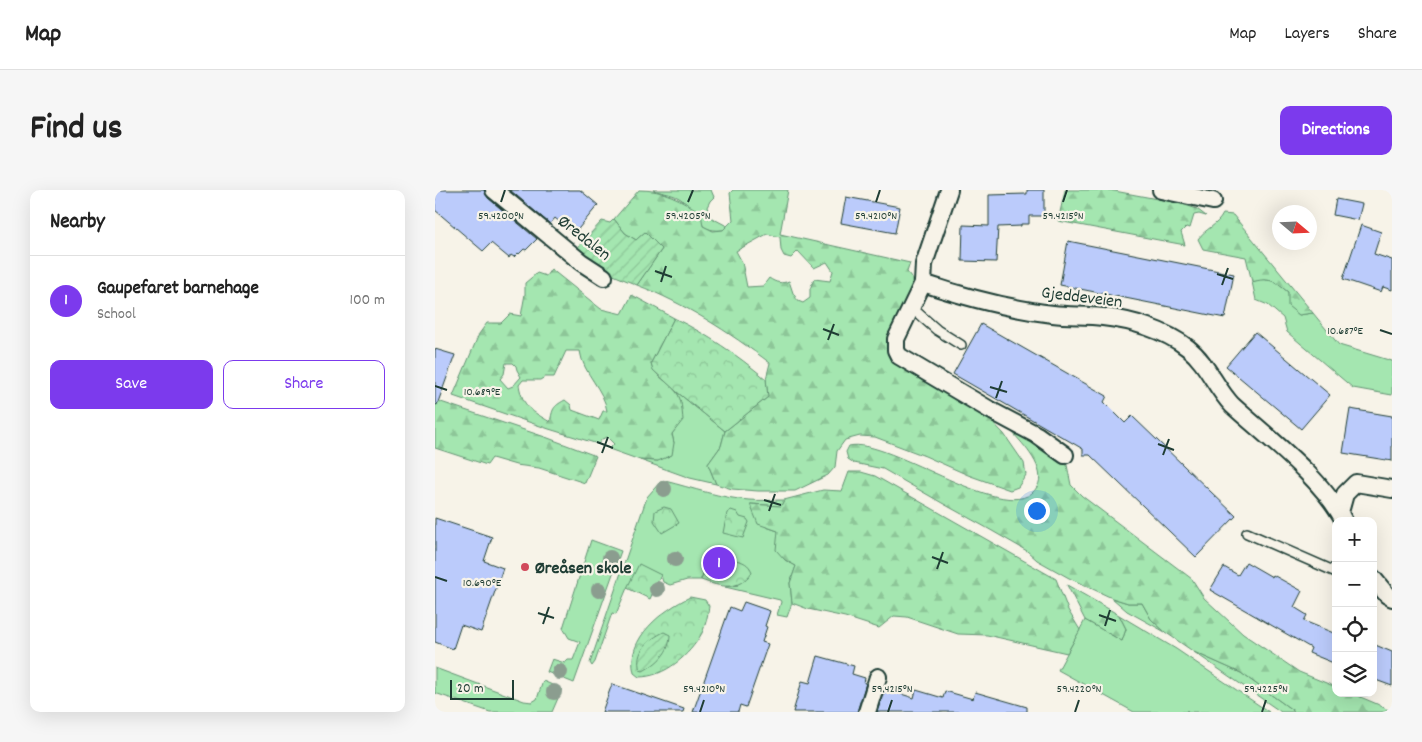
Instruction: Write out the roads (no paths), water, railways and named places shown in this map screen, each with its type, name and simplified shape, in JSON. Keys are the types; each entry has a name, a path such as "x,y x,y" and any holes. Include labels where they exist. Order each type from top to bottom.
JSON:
{"street":[{"name":"Øredalen","path":"494,190 581,262 604,277"},
{"path":"949,190 925,264 923,283 896,339 896,350 899,356 990,410 1037,435 1065,455"},
{"path":"1161,190 1213,201"},
{"name":"Gjeddeveien","path":"923,283 953,293 1006,306 1054,314 1103,317 1137,324 1163,334 1186,347 1200,359 1222,395 1295,462 1328,496 1342,517"},
{"name":"Gjeddeveien","path":"1342,517 1345,494 1356,483 1392,489"},
{"path":"1377,583 1392,598"},
{"path":"867,712 878,677"}],"lane":[{"path":"912,308 937,330 961,345"},
{"path":"1247,533 1332,570"}],"place":[{"name":"Gaupefaret barnehage","path":"719,563"},
{"name":"Øreåsen skole","path":"525,567"}]}
